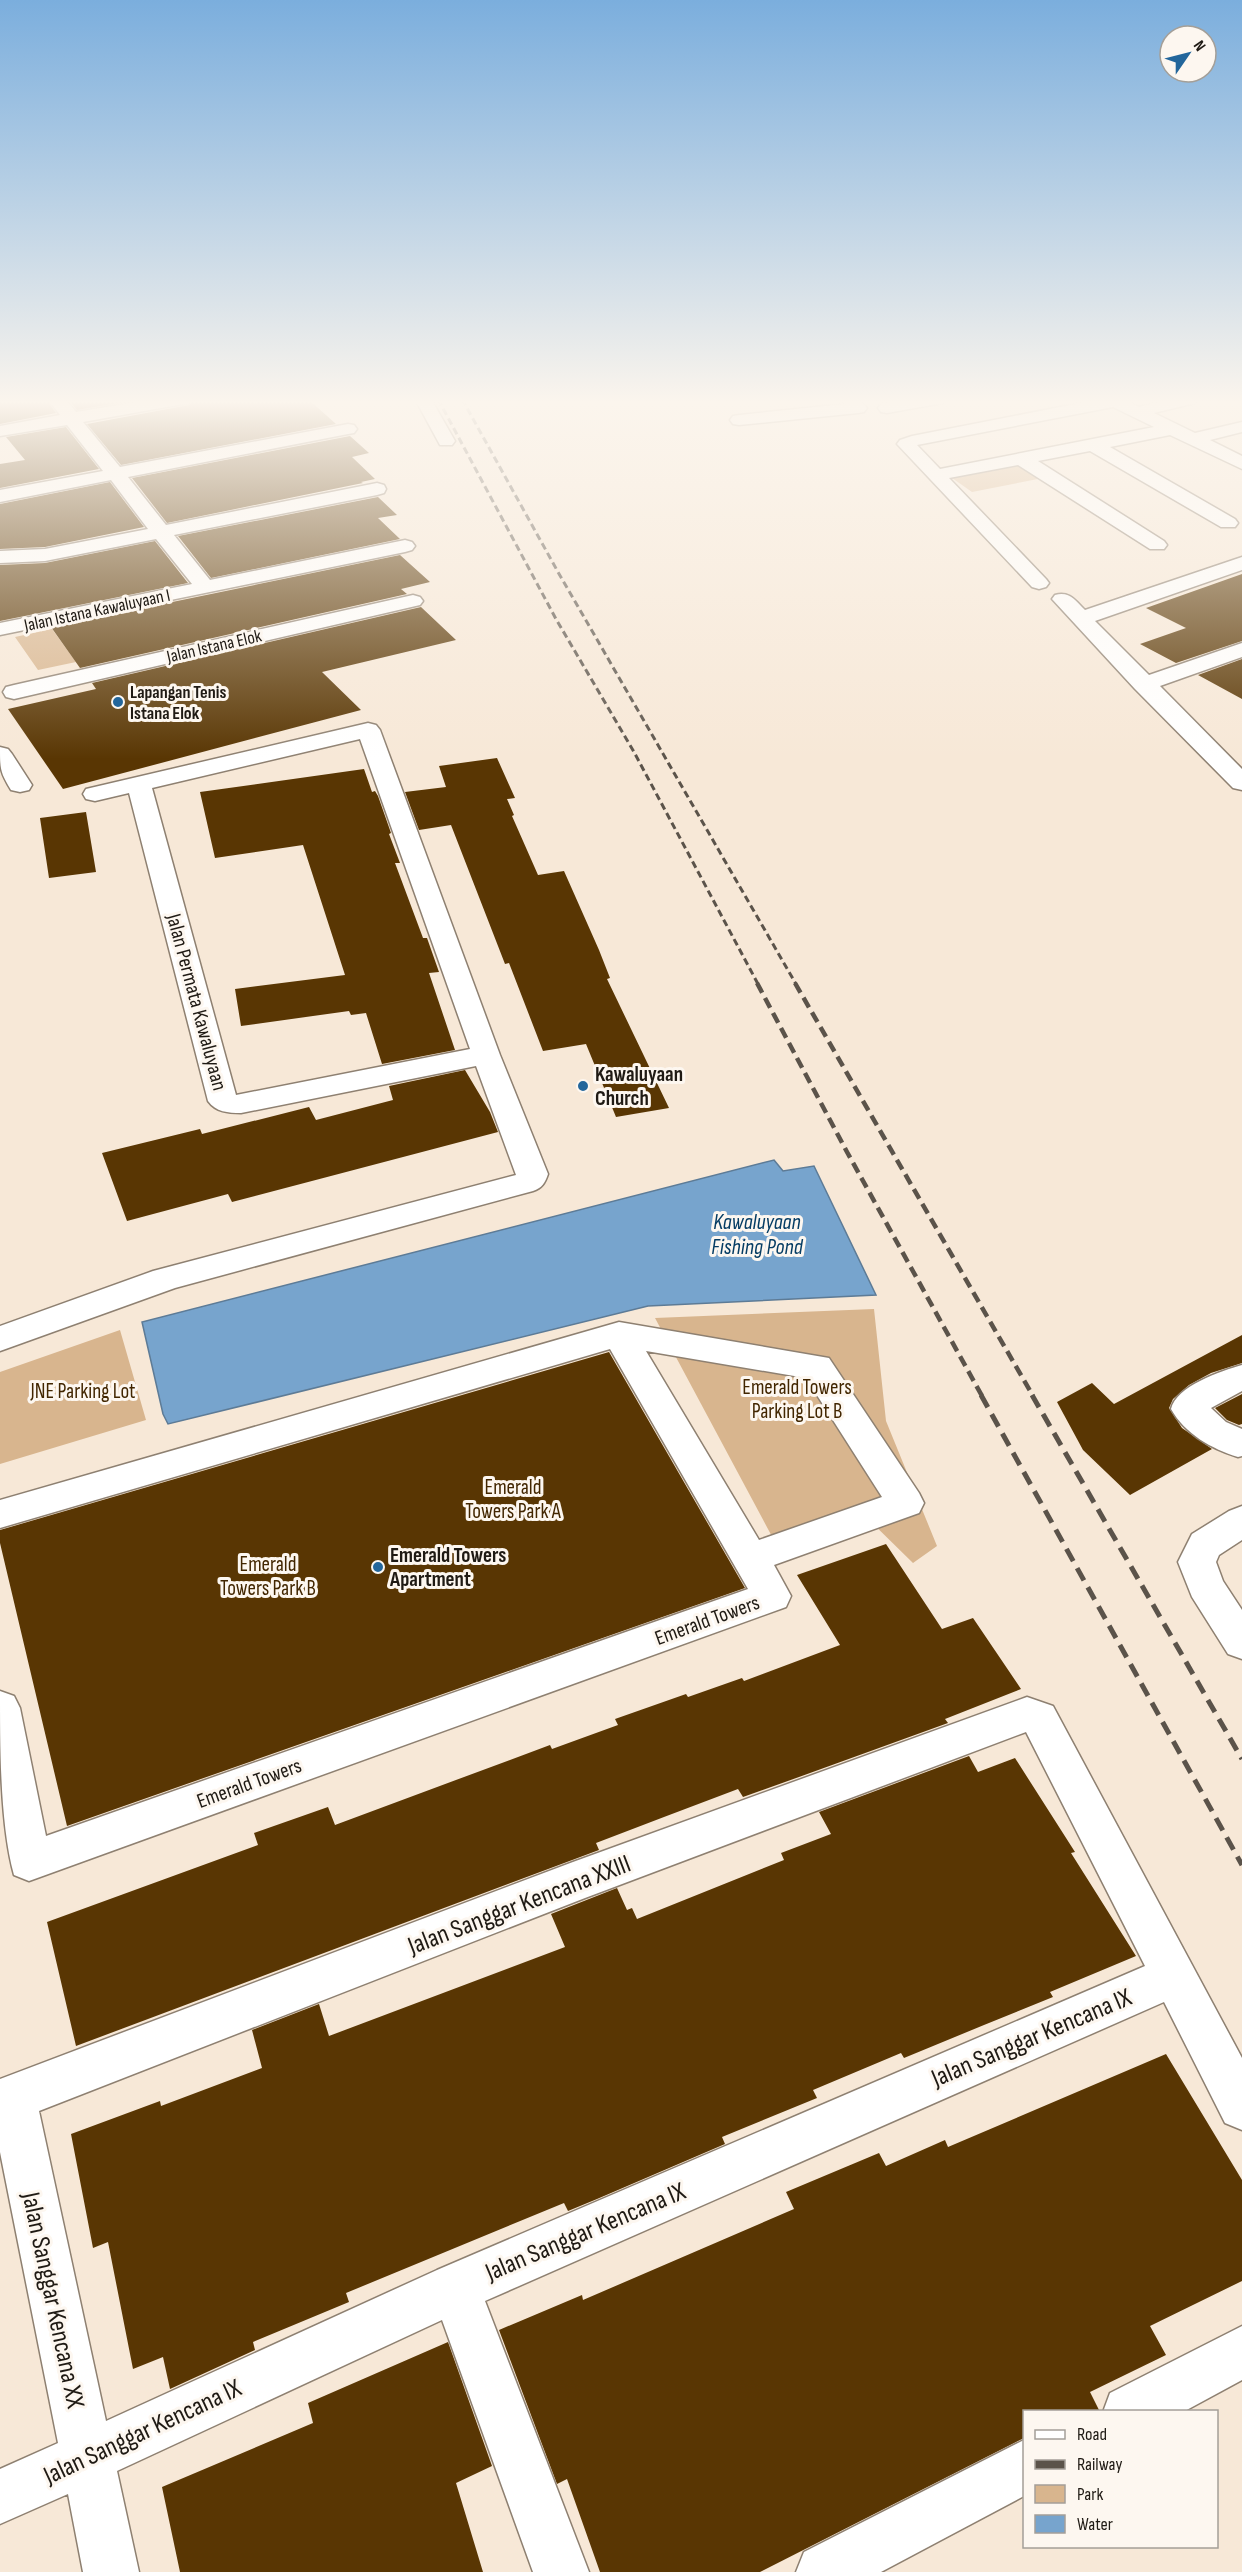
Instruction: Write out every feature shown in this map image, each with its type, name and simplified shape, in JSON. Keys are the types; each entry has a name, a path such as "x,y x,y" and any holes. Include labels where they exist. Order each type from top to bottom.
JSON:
{"street":[{"path":"153,519 205,587"},
{"path":"0,557 45,555 223,519"},
{"path":"978,519 1039,583"},
{"path":"1116,519 1157,545"},
{"path":"1221,519 1228,523"},
{"name":"Jalan Istana Kawaluyaan I","path":"0,630 405,546"},
{"path":"1082,618 1242,563"},
{"path":"1062,599 1143,684 1238,774"},
{"name":"Jalan Istana Elok","path":"6,688 413,601"},
{"path":"1143,684 1242,650"},
{"path":"0,1339 165,1279 522,1184 530,1181 532,1174 486,1055 368,730 95,794"},
{"path":"0,754 20,785"},
{"name":"Jalan Permata Kawaluyaan","path":"139,784 224,1101 230,1104 241,1104 486,1055"},
{"path":"0,1514 619,1334 817,1367 906,1503 750,1558"},
{"name":"Emerald Towers","path":"0,1708 29,1861 772,1596 619,1334"},
{"path":"1242,1378 1190,1404 1189,1409 1213,1431 1238,1444 1242,1442"},
{"path":"1242,1521 1205,1545 1197,1562 1206,1586 1242,1643"},
{"name":"Jalan Sanggar Kencana XXIII","path":"6,2101 573,1882 1028,1714 1039,1718 1175,1975"},
{"path":"1175,1975 1242,2106"},
{"name":"Jalan Sanggar Kencana IX","path":"0,2497 454,2288 1175,1975"},
{"name":"Jalan Sanggar Kencana XX","path":"6,2101 87,2456 111,2572"},
{"path":"454,2288 561,2572"},
{"path":"1133,2410 1242,2352"},
{"path":"824,2572 1023,2468"}],"green space":[{"path":"52,629 76,662 38,670 15,637"},
{"name":"Emerald Towers Parking Lot B","path":"874,1309 886,1421 937,1546 913,1563 861,1512 776,1544 655,1318"},
{"name":"JNE Parking Lot","path":"120,1330 146,1420 0,1464 0,1372"}],"water":[{"name":"Kawaluyaan Fishing Pond","path":"774,1160 783,1171 814,1166 876,1295 648,1306 168,1424 163,1414 142,1322"}],"building":[{"path":"0,519 138,519 144,527 45,547 0,549"},
{"path":"164,519 186,519 167,523"},
{"path":"265,519 379,519 400,539 211,578 178,536"},
{"path":"155,541 188,583 0,621 0,565 45,563"},
{"path":"400,555 430,582 401,589 407,594 80,668 51,627"},
{"path":"1242,574 1242,641 1176,663 1140,644 1186,628 1146,608"},
{"path":"421,607 456,640 322,672 361,710 63,789 8,709 96,689 92,683"},
{"path":"1242,659 1242,699 1198,675"},
{"path":"497,758 515,798 507,799 514,815 512,816 538,875 564,871 599,950 610,978 607,979 669,1108 616,1117 586,1044 543,1051 509,963 505,964 451,825 419,830 405,792 446,787 439,766"},
{"path":"364,769 372,792 375,791 378,796 400,863 395,863 423,938 427,938 439,972 429,973 455,1050 382,1064 366,1013 351,1015 349,1011 241,1026 235,989 345,975 303,845 215,858 200,792"},
{"path":"86,812 96,872 49,878 40,818"},
{"path":"465,1070 490,1112 498,1132 232,1202 228,1194 127,1221 102,1153 200,1129 202,1134 309,1107 316,1120 393,1100 389,1086"},
{"path":"1242,1335 1242,1363 1211,1373 1189,1385 1173,1399 1169,1408 1182,1428 1212,1449 1130,1495 1083,1450 1057,1402 1092,1383 1114,1404"},
{"name":"Emerald Towers Apartment","path":"609,1352 745,1588 67,1826 0,1543 0,1530"},
{"path":"1242,1394 1242,1424 1239,1425 1227,1420 1215,1408"},
{"path":"886,1544 942,1629 973,1618 1021,1689 945,1719 948,1723 743,1797 738,1789 596,1843 599,1850 76,2046 47,1922 258,1845 254,1833 328,1807 335,1825 550,1745 552,1749 618,1725 615,1719 686,1694 688,1697 742,1678 744,1681 840,1645 797,1575"},
{"path":"969,1756 978,1772 1015,1758 1075,1852 1071,1853 1136,1956 1050,1992 1053,1997 904,2058 901,2053 813,2090 817,2098 722,2137 725,2144 597,2199 568,2211 564,2203 346,2293 349,2302 253,2342 255,2350 170,2389 163,2357 133,2369 108,2242 93,2248 71,2134 160,2101 161,2106 262,2068 252,2030 319,2004 329,2036 565,1947 551,1914 617,1888 627,1910 632,1908 637,1919 784,1860 781,1853 831,1834 819,1812"},
{"path":"1166,2054 1242,2180 1242,2281 1150,2326 1166,2355 1090,2392 1099,2410 1023,2410 1023,2439 760,2572 600,2572 567,2479 557,2484 499,2330 582,2295 583,2300 794,2209 786,2192 879,2153 886,2166 945,2140 948,2147"},
{"path":"448,2342 492,2466 456,2483 483,2572 180,2572 162,2487 313,2423 308,2403"}],"railway":[{"path":"502,519 556,619 634,752 758,984"},
{"path":"529,519 796,984"},
{"path":"757,983 847,1152 982,1396"},
{"path":"795,983 1033,1396"},
{"path":"981,1395 1242,1865"},
{"path":"1032,1395 1242,1759"}],"place":[{"name":"Lapangan Tenis Istana Elok","path":"118,702"},
{"name":"Kawaluyaan Church","path":"583,1086"},
{"name":"Emerald Towers Apartment","path":"378,1567"}],"park label":[{"name":"Emerald Towers Park A","path":"513,1499"},
{"name":"Emerald Towers Park B","path":"268,1576"}]}
